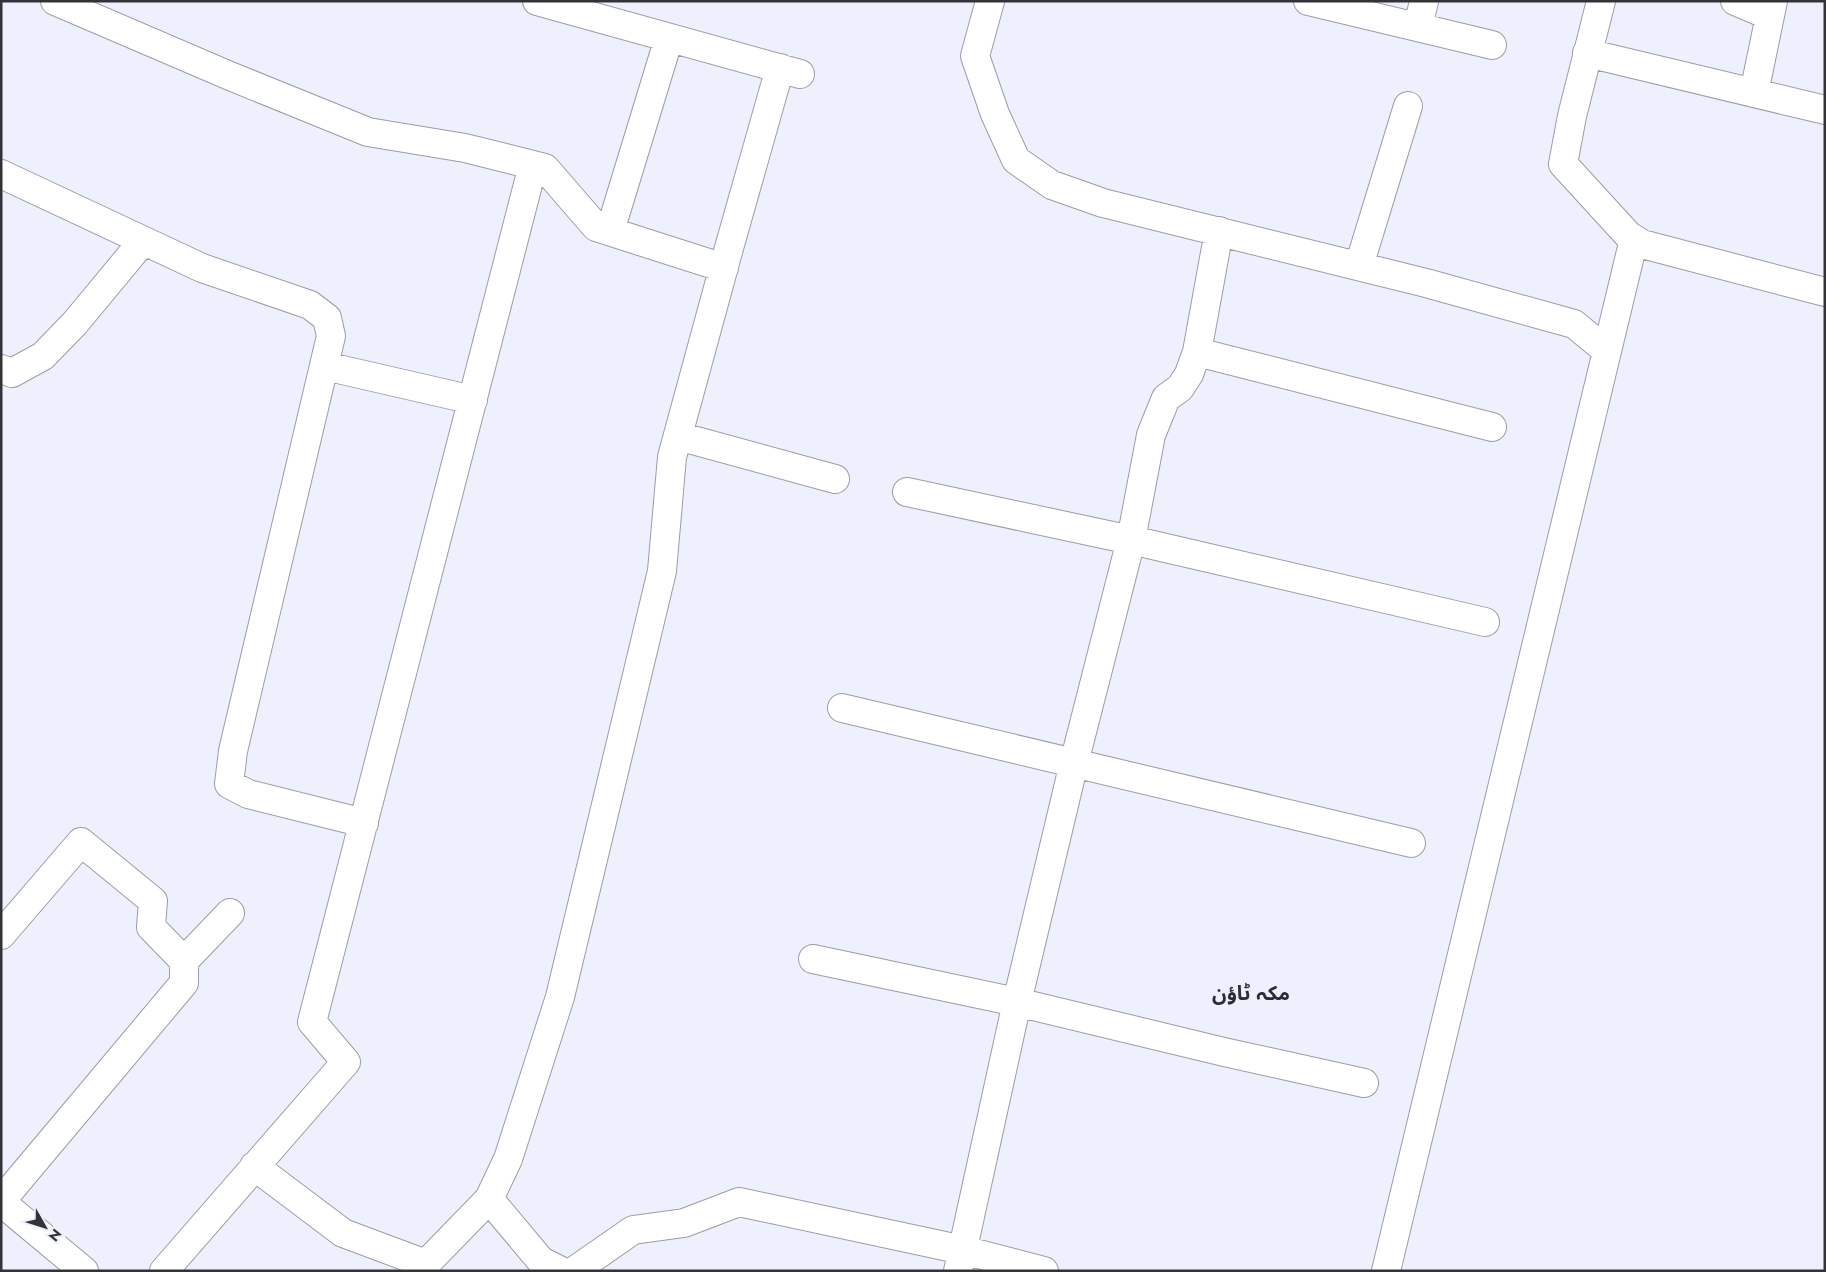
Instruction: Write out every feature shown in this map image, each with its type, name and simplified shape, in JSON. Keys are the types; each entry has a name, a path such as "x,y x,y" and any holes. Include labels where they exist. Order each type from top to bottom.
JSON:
{"street":[{"path":"55,1 230,76 368,132 464,148 545,168 596,226 724,268"},
{"path":"254,1166 344,1233 423,1267 489,1198 508,1159 560,997 662,571 672,457 724,268 790,71 538,1"},
{"path":"990,1 975,56 995,114 1016,160 1052,185 1103,203 1359,266 1574,324 1607,351"},
{"path":"1308,1 1421,14 1492,45"},
{"path":"1601,1 1572,116 1563,164 1628,235 1642,244 1825,292"},
{"path":"1735,1 1771,8 1754,93"},
{"path":"610,231 669,38"},
{"path":"1587,53 1825,110"},
{"path":"1359,266 1408,106"},
{"path":"164,1271 346,1062 312,1022 533,165"},
{"path":"1,174 202,268 310,304 327,318 331,336 325,366 233,751 229,784 248,794 364,823"},
{"path":"961,1261 1017,1002 1074,763 1131,540 1151,435 1166,398 1180,388 1189,374 1197,352 1219,231"},
{"path":"1386,1271 1634,239"},
{"path":"1,369 12,373 43,356 75,324 143,241"},
{"path":"1197,352 1492,427"},
{"path":"325,366 473,400"},
{"path":"678,436 835,479"},
{"path":"907,492 1131,540 1485,622"},
{"path":"842,708 1411,844"},
{"path":"1,935 81,842 153,901 150,926 184,961"},
{"path":"84,1271 1,1202 184,983 184,961 230,913"},
{"path":"813,959 1017,1002 1224,1052 1364,1083"},
{"path":"489,1198 541,1261 561,1271"},
{"path":"574,1271 633,1230 684,1223 738,1202 961,1261 1044,1271"}],"district":[{"name":"مکہ ٹاؤن","path":"1251,993"}]}
